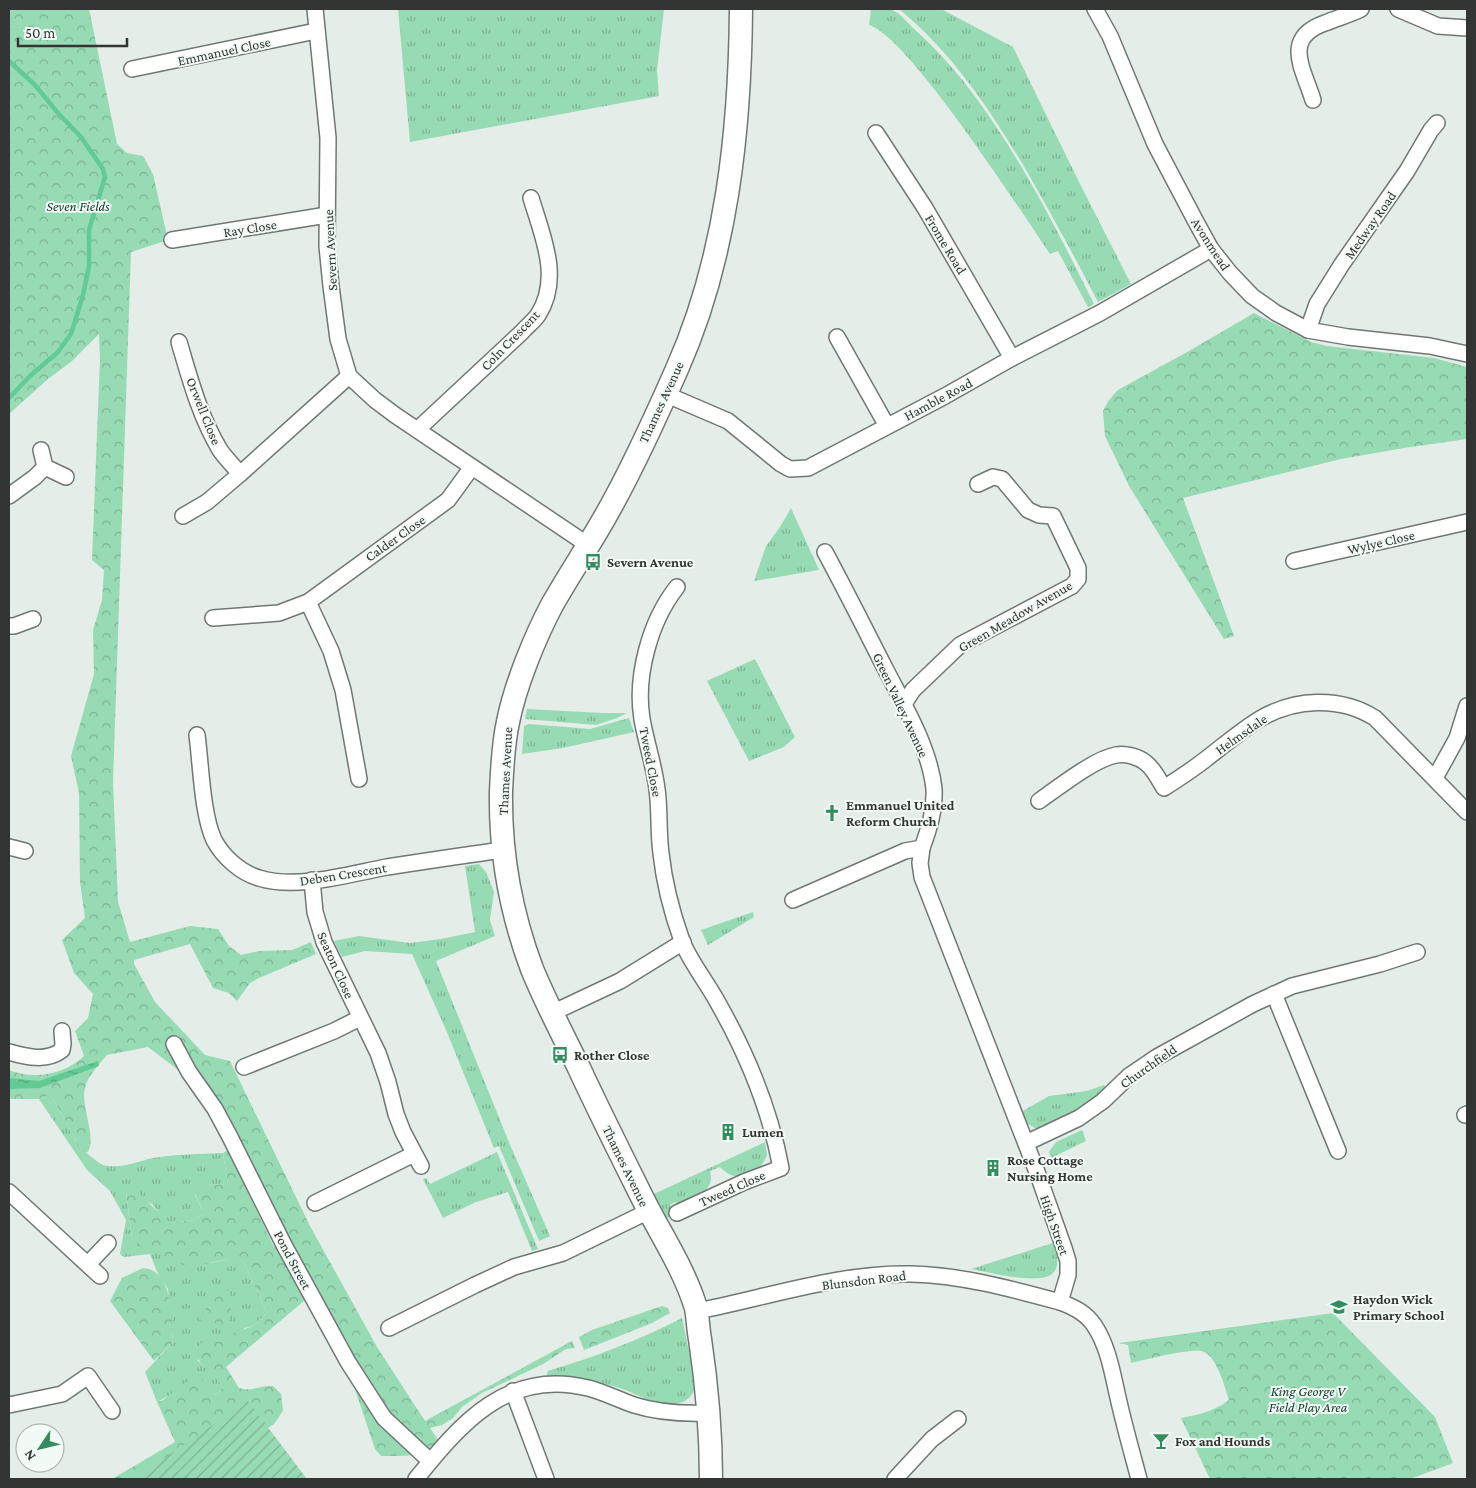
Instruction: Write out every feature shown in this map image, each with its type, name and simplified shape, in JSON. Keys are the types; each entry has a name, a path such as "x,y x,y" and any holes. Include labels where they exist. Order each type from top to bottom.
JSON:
{"street":[{"name":"Severn Avenue","path":"315,9 328,138 327,246 330,286 338,340 349,376"},
{"name":"Thames Avenue","path":"711,1479 709,1413 697,1312 683,1277 552,1013 527,955 509,887 503,850 501,793 502,764 508,722 524,669 545,620 611,505 666,394 696,320 710,275 720,230 739,99 741,9"},
{"name":"Avonmead","path":"1095,9 1110,36 1155,144 1211,250 1252,296 1276,313 1308,330 1367,340 1430,346 1467,354"},
{"path":"1313,100 1300,60 1298,48 1301,38 1313,27 1342,18 1361,9"},
{"path":"1398,9 1438,26 1467,28"},
{"name":"Emmanuel Close","path":"132,69 316,32"},
{"name":"Medway Road","path":"1308,330 1317,304 1342,264 1408,170 1437,123"},
{"name":"Frome Road","path":"876,133 925,208 1012,358"},
{"name":"Coln Crescent","path":"418,429 522,332 542,308 549,281 548,254 531,198"},
{"name":"Ray Close","path":"172,240 327,215"},
{"name":"Hamble Road","path":"666,394 728,421 768,454 790,469 808,468 1012,358 1100,313 1211,250"},
{"path":"838,338 887,426"},
{"name":"Orwell Close","path":"179,342 189,375 212,434 221,452 240,474"},
{"path":"183,516 207,502 349,376 376,400 588,545"},
{"path":"41,450 45,467 66,478"},
{"path":"9,496 35,477 45,467"},
{"name":"Calder Close","path":"213,618 279,613 308,602 448,500 472,467"},
{"name":"Green Meadow Avenue","path":"904,704 913,690 960,645 1072,586 1078,579 1078,568 1053,516 1039,515 1028,510 1002,479 993,477 978,484"},
{"name":"Wylye Close","path":"1294,561 1467,522"},
{"name":"Green Valley Avenue","path":"825,552 904,704 924,750 934,789 932,817 922,848"},
{"name":"Tweed Close","path":"677,587 660,612 648,646 644,664 641,700 642,717 657,788 661,852 666,884 682,942 730,1024 753,1072 768,1117 781,1168 744,1182 678,1213"},
{"path":"308,602 331,651 343,690 359,779"},
{"path":"9,626 33,619"},
{"name":"Helmsdale","path":"1039,800 1081,772 1118,755 1137,758 1146,763 1164,788 1192,770 1230,740 1273,712 1291,707 1320,703 1350,706 1363,710 1375,718 1467,812"},
{"path":"1435,778 1457,738 1467,706"},
{"name":"Deben Crescent","path":"197,735 208,823 215,841 226,856 245,872 261,879 296,882 503,850"},
{"path":"9,847 25,851"},
{"path":"793,900 905,851 922,848"},
{"name":"High Street","path":"922,848 920,864 922,877 1026,1143 1068,1261 1068,1275 1060,1302"},
{"name":"Seaton Close","path":"312,880 315,912 324,942 378,1053 396,1114 417,1160 315,1203"},
{"path":"552,1013 620,981 682,942"},
{"name":"Churchfield","path":"1026,1143 1079,1118 1129,1076 1157,1057 1274,994 1292,986 1380,964 1417,952"},
{"path":"1274,994 1338,1151"},
{"path":"244,1067 334,1031 360,1018"},
{"path":"9,1052 36,1057 52,1056 62,1050 62,1031"},
{"name":"Pond Street","path":"174,1044 189,1072 215,1109 284,1245 348,1362 384,1418 430,1462"},
{"path":"9,1192 100,1276"},
{"path":"389,1328 514,1267 563,1253 649,1211"},
{"path":"88,1264 108,1243"},
{"name":"Blunsdon Road","path":"697,1312 774,1294 842,1281 910,1274 979,1283 1060,1302"},
{"path":"1060,1302 1084,1314 1094,1324 1101,1338 1139,1479"},
{"path":"9,1405 62,1394 88,1376 112,1411"},
{"path":"416,1479 471,1418 483,1408 514,1391 535,1385 556,1384 588,1388 656,1411 683,1414 709,1413"},
{"path":"514,1391 546,1479"},
{"path":"895,1479 932,1439 958,1419"}],"green space":[{"path":"888,8 899,14 941,56 968,87 1016,157 1094,304 1088,307 1058,251 1050,254 991,166 936,91 887,36 869,25 871,9"},
{"name":"Seven Fields","path":"9,9 89,9 117,144 127,153 143,156 153,174 168,240 131,252 113,782 118,902 130,942 190,926 218,929 229,946 241,955 259,951 292,950 311,942 316,954 250,983 237,1001 229,993 213,988 190,944 134,960 134,964 155,1002 205,1055 230,1061 310,1226 377,1347 425,1421 572,1341 575,1348 566,1349 543,1364 482,1393 462,1407 453,1418 442,1425 430,1428 439,1441 424,1451 405,1456 381,1456 375,1449 353,1383 305,1300 226,1367 239,1388 248,1389 273,1386 281,1394 283,1410 274,1424 257,1435 134,1479 112,1479 175,1442 157,1402 163,1400 193,1377 201,1377 215,1395 223,1388 197,1357 195,1352 200,1344 209,1339 222,1337 253,1326 267,1313 242,1259 228,1259 194,1266 184,1265 134,1242 132,1238 126,1192 131,1186 170,1223 193,1220 203,1214 196,1197 196,1191 206,1184 228,1185 223,1153 231,1148 202,1088 148,1047 107,1055 86,1083 84,1095 91,1139 87,1153 82,1151 51,1095 39,1099 9,1099 9,1070 28,1075 48,1074 67,1068 84,1056 75,1031 88,1018 93,994 74,973 62,940 85,918 80,882 79,793 71,756 94,674 93,630 102,600 104,570 92,560 100,358 99,334 72,361 48,379 9,414","holes":["246,1178 280,1245 274,1247 242,1180"]},
{"path":"398,9 664,9 657,70 659,96 410,142"},
{"path":"899,9 941,9 1013,47 1131,284 1098,302 1029,175 987,108 955,65"},
{"path":"1254,313 1311,342 1327,346 1434,358 1467,367 1467,439 1341,459 1183,498 1234,636 1224,639 1129,486 1105,436 1103,411 1109,400 1118,390"},
{"path":"791,508 819,570 754,581 766,546"},
{"path":"755,659 795,737 784,747 749,761 707,681"},
{"path":"527,709 627,713 596,725 525,719"},
{"path":"629,718 634,732 563,748 522,754 524,726 529,724 590,729"},
{"path":"479,864 486,872 494,892 490,920 495,936 436,961 508,1140 550,1236 539,1241 499,1146 494,1148 446,1030 412,954 365,951 342,957 334,941 359,936 410,943 475,932 465,866"},
{"path":"753,912 754,917 708,945 701,930"},
{"path":"1104,1085 1106,1089 1091,1104 1048,1128 1035,1128 1026,1123 1021,1112 1049,1096 1087,1091"},
{"path":"51,1095 82,1151 104,1165 119,1166 153,1158 188,1154 223,1153 228,1185 206,1184 195,1195 203,1214 193,1220 170,1223 165,1220 152,1204 126,1192 134,1242 211,1263 228,1259 242,1259 267,1313 253,1326 245,1328 197,1360 218,1379 223,1388 215,1395 201,1378 157,1402 145,1372 173,1342 168,1289 157,1272 150,1254 124,1257 120,1254 126,1220 110,1191 87,1170 39,1099"},
{"path":"1082,1130 1086,1141 1051,1158 1049,1152 1056,1142"},
{"path":"765,1142 767,1155 759,1168 753,1173 740,1177 726,1173 720,1167 710,1171 711,1179 705,1191 706,1196 679,1205 675,1202 670,1205 674,1215 667,1218 654,1194"},
{"path":"497,1152 538,1249 532,1251 508,1192 476,1202 443,1218 423,1179 426,1178 430,1184"},
{"path":"1053,1243 1057,1266 1053,1273 1047,1277 1014,1277 971,1269"},
{"path":"143,1268 153,1271 160,1277 166,1286 171,1309 173,1342 154,1361 110,1301 122,1278"},
{"path":"218,1288 228,1289 232,1299 228,1325 225,1327 219,1326 218,1323 202,1321 200,1319 201,1314 208,1305 210,1294"},
{"path":"662,1306 668,1308 670,1313 652,1323 584,1350 579,1337 592,1330"},
{"name":"King George V Field Play Area","path":"1333,1313 1435,1417 1453,1463 1410,1479 1210,1479 1181,1418 1206,1412 1229,1400 1220,1373 1213,1360 1204,1352 1190,1351 1131,1363 1128,1345 1119,1343"},
{"path":"682,1318 696,1384 690,1396 683,1402 664,1404 602,1383 546,1377 548,1371 616,1348"},
{"path":"248,1401 307,1479 134,1479"}],"water":[{"path":"98,1061 99,1066 40,1088 9,1089 9,1078 39,1081"}],"waterway":[{"path":"9,61 35,85 81,137 103,169 105,177 89,230 89,266 83,295 71,334 57,353 31,375 9,398"}],"place":[{"name":"Severn Avenue","path":"593,562"},
{"name":"Emmanuel United Reform Church","path":"832,813"},
{"name":"Rother Close","path":"560,1055"},
{"name":"Lumen","path":"728,1132"},
{"name":"Rose Cottage Nursing Home","path":"993,1168"},
{"name":"Haydon Wick Primary School","path":"1339,1307"},
{"name":"Fox and Hounds","path":"1161,1441"}]}
